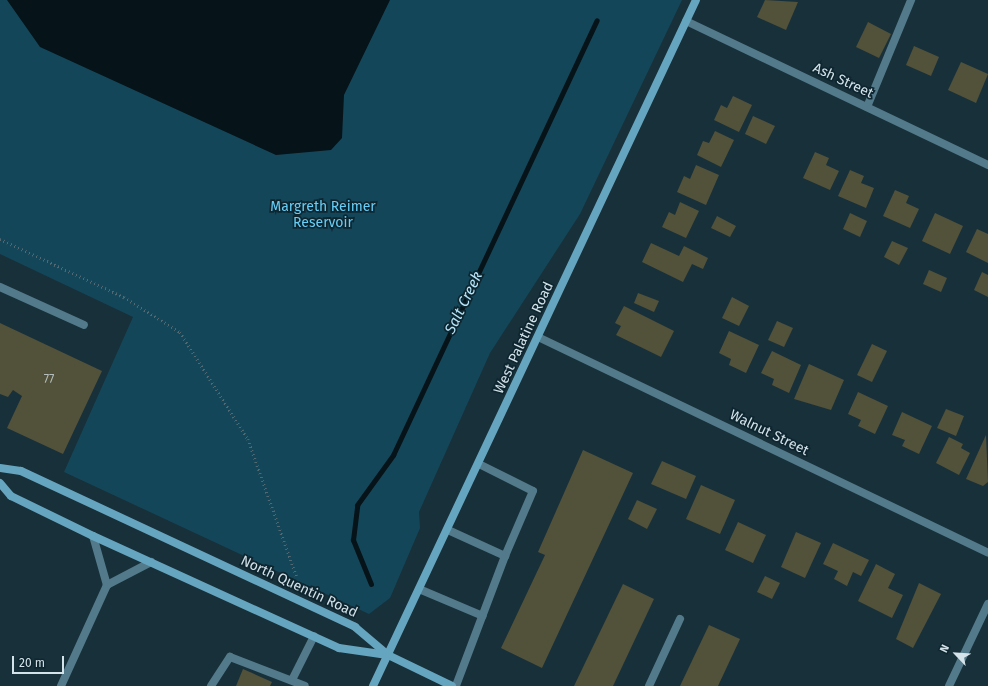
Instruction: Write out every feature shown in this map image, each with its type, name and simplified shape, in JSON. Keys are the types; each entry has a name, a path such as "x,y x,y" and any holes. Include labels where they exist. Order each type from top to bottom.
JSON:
{"main road":[{"name":"West Palatine Road","path":"373,686 448,530 696,0"},
{"name":"North Quentin Road","path":"0,468 21,471 355,627 388,656"},
{"path":"0,483 11,496 93,536 339,648 388,656 452,686"}],"street":[{"path":"867,107 911,0"},
{"name":"Ash Street","path":"686,22 988,165"},
{"path":"0,287 84,325"},
{"name":"Walnut Street","path":"538,337 988,553"},
{"path":"456,686 505,556 534,491 479,464"},
{"path":"448,530 505,556"},
{"path":"93,536 107,585"},
{"path":"61,686 107,585 151,562"},
{"path":"419,589 483,616"},
{"path":"949,686 988,604"},
{"path":"649,686 680,619"},
{"path":"292,680 314,636"},
{"path":"211,686 230,657 305,686"}],"path":[{"path":"0,239 124,297 180,332 248,439 296,577"}],"green space":[{"name":"Margreth Reimer Reservoir","path":"0,0 682,0 580,214 490,353 419,512 420,528 390,598 369,614 64,472 133,317 0,254"}],"shaded area":[{"path":"7,0 390,0 344,95 342,138 331,150 276,155 40,47"}],"building":[{"path":"765,0 798,2 786,30 757,17"},
{"path":"868,22 891,34 879,58 856,47"},
{"path":"914,46 939,57 931,76 906,65"},
{"path":"961,62 988,74 976,103 948,90"},
{"path":"733,96 752,105 739,132 714,120 721,105 727,108"},
{"path":"753,116 775,126 766,144 745,134"},
{"path":"715,131 734,140 721,167 697,155 703,141 709,143"},
{"path":"815,152 829,158 826,165 839,171 830,190 803,178"},
{"path":"696,165 719,175 706,205 677,192 684,176 690,179"},
{"path":"850,170 864,176 861,183 874,188 866,208 838,196"},
{"path":"895,190 909,196 906,203 919,209 910,228 883,216"},
{"path":"680,202 699,211 686,238 662,227 669,212 675,215"},
{"path":"850,213 867,221 860,237 843,229"},
{"path":"935,213 963,226 950,254 922,241"},
{"path":"717,216 736,226 730,237 711,228"},
{"path":"977,229 988,234 988,263 966,252"},
{"path":"892,241 908,248 899,265 884,257"},
{"path":"651,243 679,256 684,246 708,258 703,269 692,264 683,282 642,262"},
{"path":"929,270 947,278 941,292 923,284"},
{"path":"982,272 988,275 988,297 974,290"},
{"path":"638,293 659,301 654,312 634,303"},
{"path":"732,297 749,306 739,326 722,318"},
{"path":"624,306 674,331 661,357 616,335 621,326 615,323"},
{"path":"777,321 793,328 784,347 768,340"},
{"path":"0,323 102,371 63,454 7,428 22,396 13,390 8,397 0,394"},
{"path":"729,331 759,345 746,373 729,365 731,359 719,353"},
{"path":"872,344 887,351 872,382 857,375"},
{"path":"772,351 801,365 789,393 772,385 774,379 761,373"},
{"path":"809,364 844,380 831,410 794,399"},
{"path":"858,392 888,406 875,434 858,426 861,420 848,414"},
{"path":"946,409 964,416 956,436 937,428"},
{"path":"902,412 932,426 919,454 902,446 905,440 892,435"},
{"path":"986,435 988,482 983,486 966,479"},
{"path":"949,437 963,444 961,448 970,453 959,475 936,463"},
{"path":"583,450 633,473 542,668 501,648 545,555 538,552"},
{"path":"662,461 696,476 686,499 651,484"},
{"path":"701,485 735,500 720,534 686,519"},
{"path":"637,500 657,509 647,529 628,519"},
{"path":"738,522 766,535 753,563 725,550"},
{"path":"796,532 821,543 805,578 781,567"},
{"path":"833,543 869,560 861,576 853,572 847,586 834,579 838,571 823,564"},
{"path":"876,564 895,574 888,588 903,595 892,618 858,601"},
{"path":"765,576 780,583 772,599 757,592"},
{"path":"919,583 941,594 913,648 896,639"},
{"path":"623,584 654,599 613,686 574,686"},
{"path":"709,625 740,639 718,686 680,686"},
{"path":"243,669 272,682 270,686 236,686"}],"waterway":[{"name":"Salt Creek","path":"371,584 353,540 357,505 393,455 597,20"}]}
